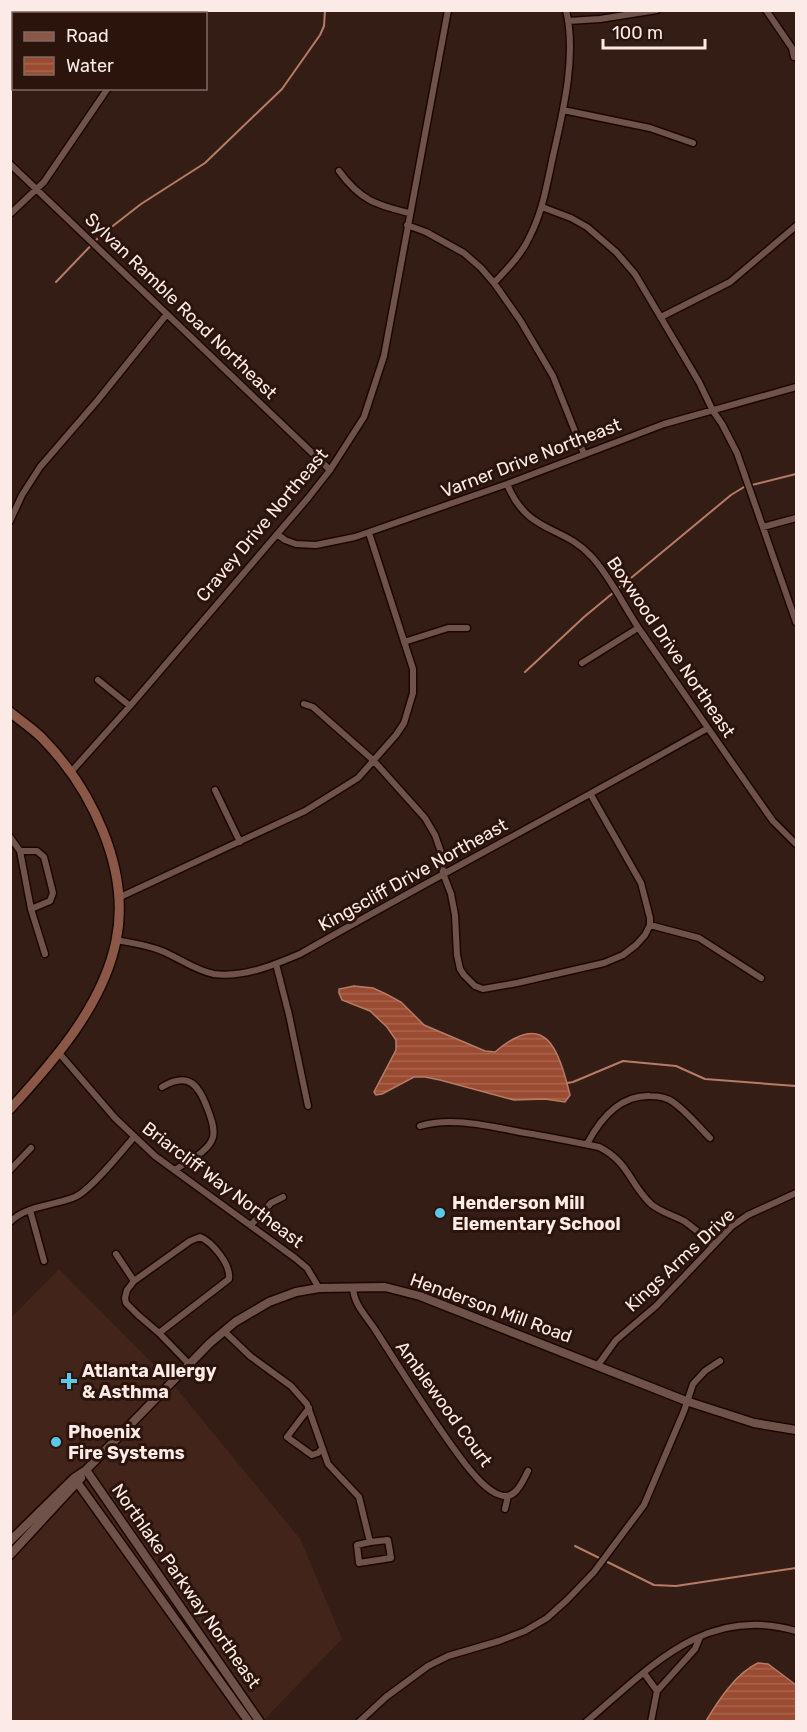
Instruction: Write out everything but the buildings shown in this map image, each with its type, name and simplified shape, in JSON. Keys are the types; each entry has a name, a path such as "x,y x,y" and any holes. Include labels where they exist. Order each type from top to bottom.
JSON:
{"main road":[{"path":"10,712 42,737 83,789 104,831 118,898 116,940 108,968 98,990 59,1053 10,1109"}],"street":[{"name":"Cravey Drive Northeast","path":"71,772 130,706 330,470 364,417 384,356 448,10"},
{"path":"494,283 518,256 530,237 542,207 563,110 569,54 566,10"},
{"path":"568,21 600,19 657,10"},
{"path":"766,10 792,48 795,57"},
{"path":"10,214 38,190 107,90"},
{"path":"563,110 650,128 693,143"},
{"name":"Sylvan Ramble Road Northeast","path":"10,164 330,470"},
{"path":"339,171 352,187 370,201 386,208 409,213"},
{"path":"542,207 571,218 616,252 635,274 661,316 737,453 796,622"},
{"path":"407,225 426,232 464,253 494,283 520,320 553,376 584,454"},
{"path":"661,316 730,282 796,226"},
{"path":"10,521 21,495 40,467 167,314"},
{"name":"Varner Drive Northeast","path":"277,534 296,544 316,545 369,533 507,484 664,424 796,387"},
{"name":"Boxwood Drive Northeast","path":"507,484 517,506 532,520 574,542 592,557 638,628 773,822 796,844"},
{"path":"764,527 796,518"},
{"path":"118,898 305,811 358,778 402,725 414,693 413,669 369,533"},
{"path":"404,642 448,628 467,628"},
{"path":"582,663 638,628"},
{"path":"98,680 130,706"},
{"path":"304,704 313,707 373,760 425,818 435,835 441,852 443,873 451,894 460,969 476,986 483,989 604,963 623,955 645,935 650,925 641,884 591,795"},
{"name":"Kingscliff Drive Northeast","path":"116,940 159,950 216,974 237,974 276,964 300,954 443,873 498,846 708,728"},
{"path":"214,790 240,842"},
{"path":"10,837 20,851 31,909 45,954"},
{"path":"20,851 37,851 44,856 53,893 50,902 31,909"},
{"path":"650,925 699,938 761,978"},
{"path":"276,964 308,1106"},
{"name":"Briarcliff Way Northeast","path":"59,1053 134,1137 295,1258 307,1268 320,1288"},
{"path":"162,1087 172,1081 180,1080 195,1084 202,1092 213,1123 215,1138 207,1147 175,1170"},
{"path":"587,1144 596,1127 616,1106 631,1098 646,1096 660,1096 672,1101 710,1138"},
{"path":"420,1126 429,1123 489,1126 599,1147 613,1154 624,1166 642,1195 654,1207 685,1222 713,1244"},
{"path":"10,1222 17,1215 30,1210 77,1197 134,1137"},
{"path":"10,1170 31,1148"},
{"name":"Kings Arms Drive","path":"598,1365 616,1340 656,1306 732,1226 748,1215 796,1193"},
{"path":"251,1225 271,1203 283,1197"},
{"path":"30,1210 44,1261"},
{"path":"159,1333 229,1279 230,1273 210,1243 200,1237 190,1241 134,1281 127,1290 126,1303 189,1364"},
{"path":"116,1254 134,1281"},
{"path":"230,1273 238,1270"},
{"name":"Henderson Mill Road","path":"10,1541 76,1480 189,1364 235,1322 269,1302 296,1292 320,1288 385,1287 420,1296 686,1401 754,1423 796,1430"},
{"name":"Amblewood Court","path":"353,1288 359,1308 467,1466 485,1485 500,1496 508,1496"},
{"path":"224,1331 250,1356 295,1390 309,1408 328,1464 359,1497 370,1542"},
{"path":"359,1722 386,1697 428,1666 448,1656 525,1631 547,1618 567,1600 594,1572 644,1505 680,1421 693,1384 705,1371 720,1361"},
{"path":"309,1408 287,1437 312,1455 322,1449"},
{"name":"Northlake Parkway Northeast","path":"86,1470 260,1722"},
{"path":"505,1509 508,1496 519,1487 528,1471"},
{"name":"Henderson Mill Road","path":"10,1555 76,1480"},
{"name":"Northlake Parkway Northeast","path":"76,1480 249,1722"},
{"path":"388,1540 391,1558 359,1563 357,1545 370,1542 388,1540"},
{"path":"586,1722 670,1652 700,1636 735,1625 758,1623 796,1631"},
{"path":"651,1722 657,1691 695,1649 700,1636"},
{"path":"644,1673 657,1691"}],"shaded area":[{"path":"59,1269 172,1383 301,1540 342,1639 263,1721 11,1722 11,1318"}],"water":[{"path":"354,986 373,988 386,994 401,1002 424,1025 485,1051 495,1052 512,1040 526,1034 538,1034 547,1039 554,1049 570,1095 565,1102 545,1099 514,1100 440,1080 414,1077 376,1095 374,1092 396,1050 396,1040 387,1027 370,1011 342,1000 339,989"},
{"path":"758,1663 768,1664 796,1685 796,1721 706,1721 735,1680"}],"waterway":[{"path":"56,282 100,236 141,204 205,163 282,89 320,35 324,26 325,10"},
{"path":"525,672 584,617 731,495 744,487 796,474"},
{"path":"567,1083 623,1061 676,1066 705,1079 796,1086"},
{"path":"575,1546 654,1585 676,1586 796,1568"}],"place":[{"name":"Henderson Mill Elementary School","path":"440,1213"},
{"name":"Atlanta Allergy & Asthma","path":"69,1381"},
{"name":"Phoenix Fire Systems","path":"56,1442"}]}
